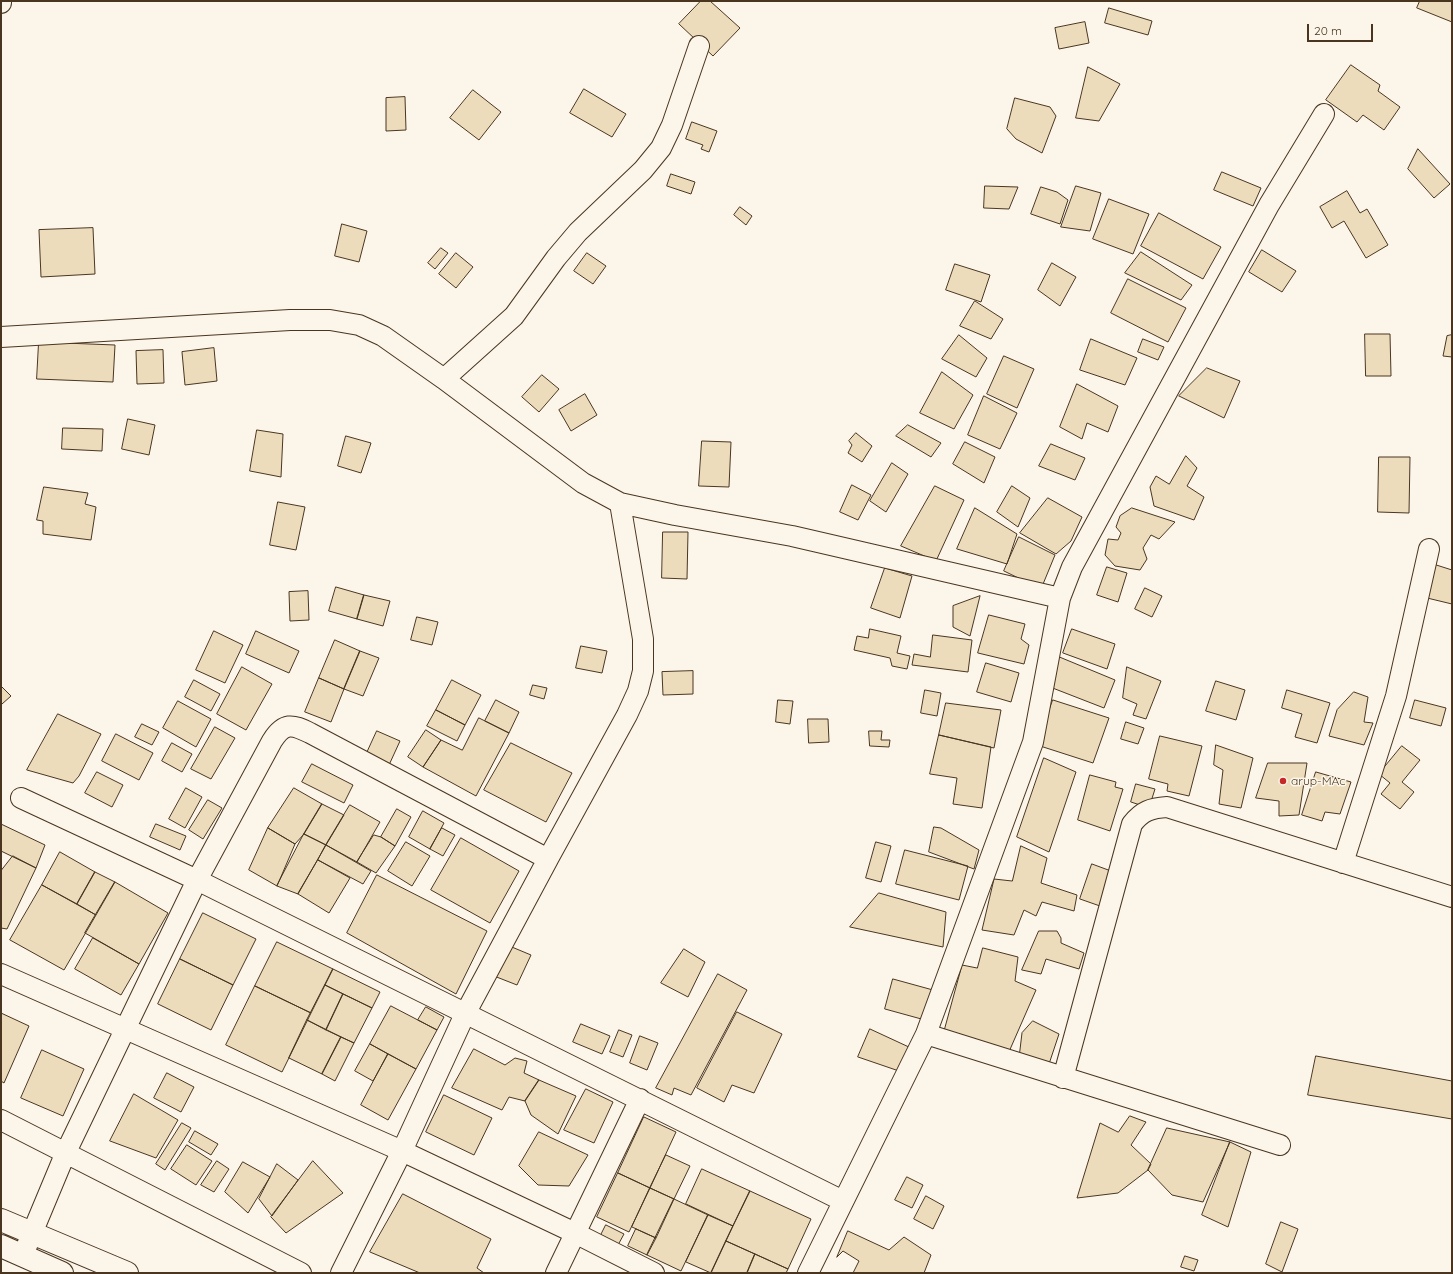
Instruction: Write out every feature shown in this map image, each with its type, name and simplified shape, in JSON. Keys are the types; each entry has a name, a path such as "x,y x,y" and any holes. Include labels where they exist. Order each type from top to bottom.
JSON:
{"main road":[{"path":"1,1220 127,1273"},
{"path":"1,1246 62,1273"}],"street":[{"path":"444,379 514,316 556,258 578,232 643,170 661,148 672,125 699,46"},
{"path":"808,1273 926,1034 1033,742 1060,598 1072,567 1269,205 1324,114"},
{"path":"1,337 282,320 330,320 359,325 382,336 444,379 583,483 620,503 675,515 792,536 1060,598"},
{"path":"341,1273 402,1151 466,1014 638,692 643,671 643,639 620,503"},
{"path":"1343,863 1396,696 1429,549"},
{"path":"23,1255 66,1152 197,880 276,734 288,726 295,726 548,859"},
{"path":"21,798 197,880 640,1099 843,1202"},
{"path":"1063,1078 1132,824 1140,814 1153,808 1167,807 1452,897"},
{"path":"1,974 402,1151 575,1233 654,1273"},
{"path":"926,1034 1063,1078 1280,1144"},
{"path":"556,1273 640,1099"},
{"path":"1,1120 301,1273"}],"building":[{"path":"701,1 710,1 740,28 713,56 679,24"},
{"path":"1420,1 1452,1 1452,22 1417,8"},
{"path":"1109,8 1152,21 1148,35 1105,23"},
{"path":"1085,22 1089,43 1059,49 1055,28"},
{"path":"1351,65 1380,85 1378,91 1400,107 1384,130 1363,115 1357,122 1326,100"},
{"path":"1088,67 1120,84 1099,121 1076,118"},
{"path":"584,89 626,114 612,137 570,113"},
{"path":"473,90 501,112 479,140 450,118"},
{"path":"405,97 406,130 386,131 386,98"},
{"path":"1015,98 1050,107 1056,116 1042,153 1016,139 1007,129"},
{"path":"692,122 717,131 709,152 701,149 703,145 686,139"},
{"path":"1418,149 1450,184 1434,198 1408,169"},
{"path":"1222,172 1261,188 1253,206 1214,190"},
{"path":"671,174 695,182 691,194 667,186"},
{"path":"985,186 1018,187 1009,209 984,208"},
{"path":"1076,186 1101,193 1090,231 1061,227"},
{"path":"1041,187 1057,192 1068,200 1060,224 1031,214"},
{"path":"1347,191 1360,213 1367,209 1388,245 1366,258 1344,221 1332,228 1320,207"},
{"path":"1109,199 1149,214 1133,254 1093,239"},
{"path":"740,207 752,216 746,225 734,215"},
{"path":"1159,213 1221,247 1203,279 1141,246"},
{"path":"342,224 367,231 359,262 335,256"},
{"path":"93,228 95,274 41,277 39,230"},
{"path":"441,248 448,253 435,269 428,263"},
{"path":"1262,250 1296,271 1282,292 1249,272"},
{"path":"1141,252 1192,285 1181,300 1125,273"},
{"path":"456,253 473,267 456,288 439,274"},
{"path":"587,253 606,266 593,284 574,271"},
{"path":"1052,263 1076,277 1060,306 1038,290"},
{"path":"955,264 990,275 981,302 946,290"},
{"path":"1128,279 1186,308 1168,342 1111,313"},
{"path":"975,301 1003,319 991,339 960,326"},
{"path":"1365,334 1390,334 1391,376 1366,376"},
{"path":"959,335 987,358 976,377 942,359"},
{"path":"1452,335 1452,357 1443,356 1447,336"},
{"path":"1091,339 1137,358 1125,385 1080,370"},
{"path":"1143,339 1164,347 1158,360 1138,352"},
{"path":"39,342 115,345 113,382 37,379"},
{"path":"214,348 217,381 185,385 182,352"},
{"path":"163,350 164,383 137,384 136,351"},
{"path":"1004,356 1034,369 1017,408 987,394"},
{"path":"1207,368 1240,381 1224,418 1179,396"},
{"path":"942,372 973,395 954,429 920,413"},
{"path":"542,375 559,389 539,412 522,397"},
{"path":"1077,384 1118,406 1108,432 1087,423 1082,439 1060,427"},
{"path":"585,394 597,415 571,431 559,410"},
{"path":"984,396 1017,413 1000,449 968,435"},
{"path":"128,419 155,425 149,455 122,449"},
{"path":"908,425 941,443 931,457 896,436"},
{"path":"63,428 103,429 102,451 62,449"},
{"path":"257,430 283,434 281,477 250,471"},
{"path":"856,433 872,446 862,462 848,453 852,445 849,441"},
{"path":"346,436 371,443 361,473 338,466"},
{"path":"702,441 731,442 729,487 699,486"},
{"path":"965,442 995,457 984,483 953,464"},
{"path":"1051,444 1085,458 1075,480 1039,466"},
{"path":"1186,456 1197,468 1187,486 1204,497 1194,520 1154,506 1150,487 1156,476 1169,484"},
{"path":"1379,457 1410,457 1409,513 1378,512"},
{"path":"892,463 908,474 886,512 870,501"},
{"path":"852,485 871,495 858,520 840,512"},
{"path":"935,486 964,500 936,561 901,546"},
{"path":"1012,486 1030,498 1018,527 997,512"},
{"path":"44,487 88,493 85,504 96,507 91,540 43,534 43,521 37,520"},
{"path":"1048,498 1082,517 1071,541 1056,554 1020,533"},
{"path":"278,502 305,507 296,550 270,545"},
{"path":"975,508 1017,534 1007,564 957,549"},
{"path":"1132,508 1175,522 1159,539 1151,535 1143,548 1147,559 1140,570 1115,566 1105,555 1108,539 1118,540 1121,533 1116,527 1120,516"},
{"path":"663,532 688,532 687,579 662,578"},
{"path":"1019,537 1055,555 1041,589 1004,571"},
{"path":"1430,563 1452,570 1452,604 1423,597"},
{"path":"1107,567 1127,573 1118,602 1097,595"},
{"path":"885,568 912,576 900,618 871,608"},
{"path":"336,587 364,595 357,619 329,611"},
{"path":"1145,588 1162,596 1152,617 1135,609"},
{"path":"308,591 309,620 290,621 289,592"},
{"path":"364,595 390,601 383,626 357,619"},
{"path":"980,596 970,636 953,627 953,606"},
{"path":"989,615 1025,624 1021,639 1029,645 1024,664 978,653"},
{"path":"417,617 438,622 432,645 411,640"},
{"path":"870,629 901,636 897,653 910,656 907,669 892,666 890,658 854,650 857,636 868,638"},
{"path":"1072,629 1115,644 1107,669 1063,653"},
{"path":"214,631 243,645 225,683 196,670"},
{"path":"256,631 299,651 289,673 246,654"},
{"path":"933,635 972,640 968,672 912,665 914,654 930,657"},
{"path":"335,640 360,651 344,689 319,678"},
{"path":"581,646 607,651 602,673 576,668"},
{"path":"360,651 379,658 363,696 344,689"},
{"path":"1057,656 1115,680 1104,708 1050,687"},
{"path":"986,663 1019,673 1011,702 977,692"},
{"path":"242,667 272,684 246,730 217,714"},
{"path":"1127,667 1161,681 1146,719 1133,715 1137,704 1123,698"},
{"path":"693,671 693,694 663,695 662,672"},
{"path":"319,678 344,689 331,722 305,712"},
{"path":"194,680 220,694 211,711 185,697"},
{"path":"452,680 481,695 465,725 436,710"},
{"path":"1216,681 1245,690 1236,720 1206,711"},
{"path":"533,685 547,688 544,699 530,695"},
{"path":"1,686 11,696 2,704 1,702"},
{"path":"925,690 941,693 937,716 921,713"},
{"path":"1287,690 1330,703 1317,743 1295,737 1302,714 1282,708"},
{"path":"1354,692 1368,697 1364,722 1373,723 1364,745 1329,736 1337,710"},
{"path":"496,700 519,712 509,733 485,721"},
{"path":"778,700 793,701 790,724 776,722"},
{"path":"1053,700 1109,718 1093,763 1037,745"},
{"path":"1415,700 1446,708 1441,726 1410,718"},
{"path":"178,701 211,719 196,747 163,728"},
{"path":"946,703 1001,710 994,748 939,735"},
{"path":"436,710 465,725 457,741 427,726"},
{"path":"58,714 101,734 79,776 73,783 27,770"},
{"path":"479,718 509,733 476,796 423,767 441,740 462,750"},
{"path":"808,719 828,719 829,742 809,743"},
{"path":"1126,722 1144,728 1138,744 1121,739"},
{"path":"142,724 159,732 152,745 135,737"},
{"path":"215,727 235,738 211,779 191,769"},
{"path":"426,730 441,740 423,767 408,757"},
{"path":"377,731 400,741 389,765 366,755"},
{"path":"869,731 882,731 881,740 890,740 889,747 870,746"},
{"path":"116,734 153,753 139,780 102,761"},
{"path":"939,735 991,747 982,808 953,804 957,778 930,774"},
{"path":"1160,736 1202,746 1189,796 1167,791 1168,784 1149,779"},
{"path":"172,743 192,754 182,772 162,761"},
{"path":"511,743 572,773 546,822 484,790"},
{"path":"1216,745 1253,758 1241,808 1219,804 1223,770 1214,765"},
{"path":"1402,746 1420,760 1402,782 1414,792 1400,809 1381,794 1390,783 1379,774"},
{"path":"1044,758 1076,772 1049,852 1017,837"},
{"name":"arup-MAc","path":"1268,763 1307,763 1299,815 1279,816 1279,801 1256,798"},
{"path":"312,764 353,785 344,803 302,782"},
{"path":"97,772 123,785 112,807 85,793"},
{"path":"1316,772 1351,782 1340,814 1325,812 1322,821 1302,815"},
{"path":"1090,775 1116,782 1115,787 1123,789 1110,831 1078,820"},
{"path":"1136,784 1155,789 1149,808 1131,802"},
{"path":"186,788 202,797 185,828 169,819"},
{"path":"294,788 322,804 304,834 295,844 268,828"},
{"path":"208,800 222,808 203,839 189,830"},
{"path":"322,804 344,815 326,845 304,834"},
{"path":"350,805 380,822 357,862 326,845"},
{"path":"397,809 411,817 395,846 381,837"},
{"path":"423,811 444,823 430,849 409,837"},
{"path":"1,824 45,845 36,868 1,851"},
{"path":"156,824 186,836 180,850 150,837"},
{"path":"934,827 941,828 979,850 974,869 929,852"},
{"path":"268,828 295,844 277,886 249,870"},
{"path":"442,828 455,835 443,856 430,849"},
{"path":"304,834 326,845 298,894 277,886"},
{"path":"374,835 381,837 395,846 376,873 357,862"},
{"path":"461,838 519,871 490,923 431,890"},
{"path":"406,842 430,856 412,886 388,871"},
{"path":"876,842 891,846 881,882 866,878"},
{"path":"326,845 371,871 363,884 318,860"},
{"path":"1021,846 1047,858 1041,883 1077,895 1074,911 1042,902 1036,916 1024,910 1014,935 982,930 994,879 1012,881"},
{"path":"905,850 968,866 959,900 896,884"},
{"path":"60,852 95,872 77,904 42,885"},
{"path":"13,856 36,868 7,929 1,928 1,871"},
{"path":"318,860 350,878 329,913 298,894"},
{"path":"1092,864 1111,871 1100,906 1080,899"},
{"path":"95,872 115,882 96,915 77,904"},
{"path":"377,875 487,931 456,994 347,933"},
{"path":"115,882 168,913 139,964 85,933"},
{"path":"42,885 96,915 64,970 10,940"},
{"path":"879,893 946,912 943,947 850,927"},
{"path":"203,913 256,939 233,985 180,959"},
{"path":"1039,931 1057,931 1061,938 1061,943 1084,953 1079,969 1046,959 1041,974 1022,970"},
{"path":"93,938 139,964 121,995 75,969"},
{"path":"277,942 333,969 311,1013 255,986"},
{"path":"507,945 531,955 517,985 494,976"},
{"path":"983,948 1018,957 1015,981 1036,990 1008,1054 944,1031 962,965 977,968"},
{"path":"684,949 705,962 688,997 661,983"},
{"path":"180,959 233,985 211,1030 158,1004"},
{"path":"333,969 380,992 372,1008 325,985"},
{"path":"718,974 747,990 691,1095 674,1088 672,1095 656,1088"},
{"path":"893,979 933,990 925,1020 885,1009"},
{"path":"325,985 343,994 326,1030 307,1020"},
{"path":"255,986 311,1013 282,1072 226,1045"},
{"path":"343,994 372,1008 354,1043 326,1030"},
{"path":"391,1006 437,1030 416,1069 370,1044"},
{"path":"426,1007 444,1017 437,1030 418,1020"},
{"path":"737,1012 782,1034 754,1093 732,1085 724,1102 697,1088"},
{"path":"1,1013 29,1026 4,1083 1,1081"},
{"path":"307,1020 341,1037 322,1074 289,1058"},
{"path":"1033,1021 1059,1034 1048,1067 1019,1058 1022,1033"},
{"path":"581,1024 610,1036 602,1054 573,1042"},
{"path":"870,1029 911,1048 899,1071 858,1057"},
{"path":"619,1030 632,1035 623,1057 610,1052"},
{"path":"640,1036 658,1043 647,1070 630,1063"},
{"path":"341,1037 354,1043 335,1081 322,1074"},
{"path":"370,1044 388,1054 373,1081 355,1071"},
{"path":"474,1049 505,1065 515,1058 527,1061 524,1073 539,1080 525,1101 509,1097 502,1110 452,1088"},
{"path":"42,1050 84,1069 63,1116 21,1098"},
{"path":"388,1054 416,1069 388,1120 361,1105"},
{"path":"1316,1056 1452,1081 1452,1119 1308,1095"},
{"path":"167,1073 194,1087 181,1112 154,1098"},
{"path":"539,1080 576,1096 558,1134 531,1115 525,1101"},
{"path":"586,1089 613,1102 594,1143 564,1130"},
{"path":"134,1094 178,1120 156,1158 110,1141"},
{"path":"444,1095 492,1118 474,1155 426,1132"},
{"path":"1130,1116 1146,1122 1131,1145 1151,1164 1148,1170 1118,1193 1077,1198 1100,1123 1118,1132"},
{"path":"644,1117 676,1132 650,1188 618,1173"},
{"path":"182,1123 191,1128 165,1170 156,1164"},
{"path":"1167,1128 1230,1142 1203,1202 1172,1195 1148,1170"},
{"path":"195,1131 218,1144 211,1155 189,1142"},
{"path":"539,1132 588,1155 569,1186 538,1185 519,1166"},
{"path":"1230,1142 1251,1152 1228,1227 1202,1215"},
{"path":"187,1145 212,1161 196,1185 171,1169"},
{"path":"666,1155 690,1166 674,1199 650,1188"},
{"path":"217,1161 229,1169 214,1192 201,1185"},
{"path":"313,1161 343,1193 286,1233 271,1217"},
{"path":"243,1162 270,1177 248,1213 225,1192"},
{"path":"277,1164 298,1180 272,1216 259,1199"},
{"path":"702,1169 750,1191 733,1226 686,1204"},
{"path":"618,1173 650,1188 629,1232 597,1217"},
{"path":"907,1177 923,1185 912,1208 895,1200"},
{"path":"650,1188 674,1199 656,1238 632,1227"},
{"path":"750,1191 811,1219 788,1269 726,1241"},
{"path":"403,1194 491,1239 477,1268 484,1273 420,1273 370,1252"},
{"path":"926,1196 944,1206 933,1229 914,1219"},
{"path":"674,1199 708,1215 681,1271 647,1255"},
{"path":"708,1215 733,1226 711,1273 686,1262"},
{"path":"1281,1222 1298,1229 1282,1272 1266,1264"},
{"path":"606,1225 624,1234 618,1245 600,1237"},
{"path":"636,1229 656,1238 647,1255 628,1246"},
{"path":"848,1231 889,1250 904,1237 931,1255 924,1273 853,1273 859,1261 843,1251 837,1257"},
{"path":"726,1241 755,1254 747,1273 711,1273"},
{"path":"755,1254 788,1269 786,1273 747,1273"},
{"path":"1185,1256 1198,1260 1194,1271 1181,1267"}],"place":[{"name":"arup-MAc","path":"1283,781"}]}
